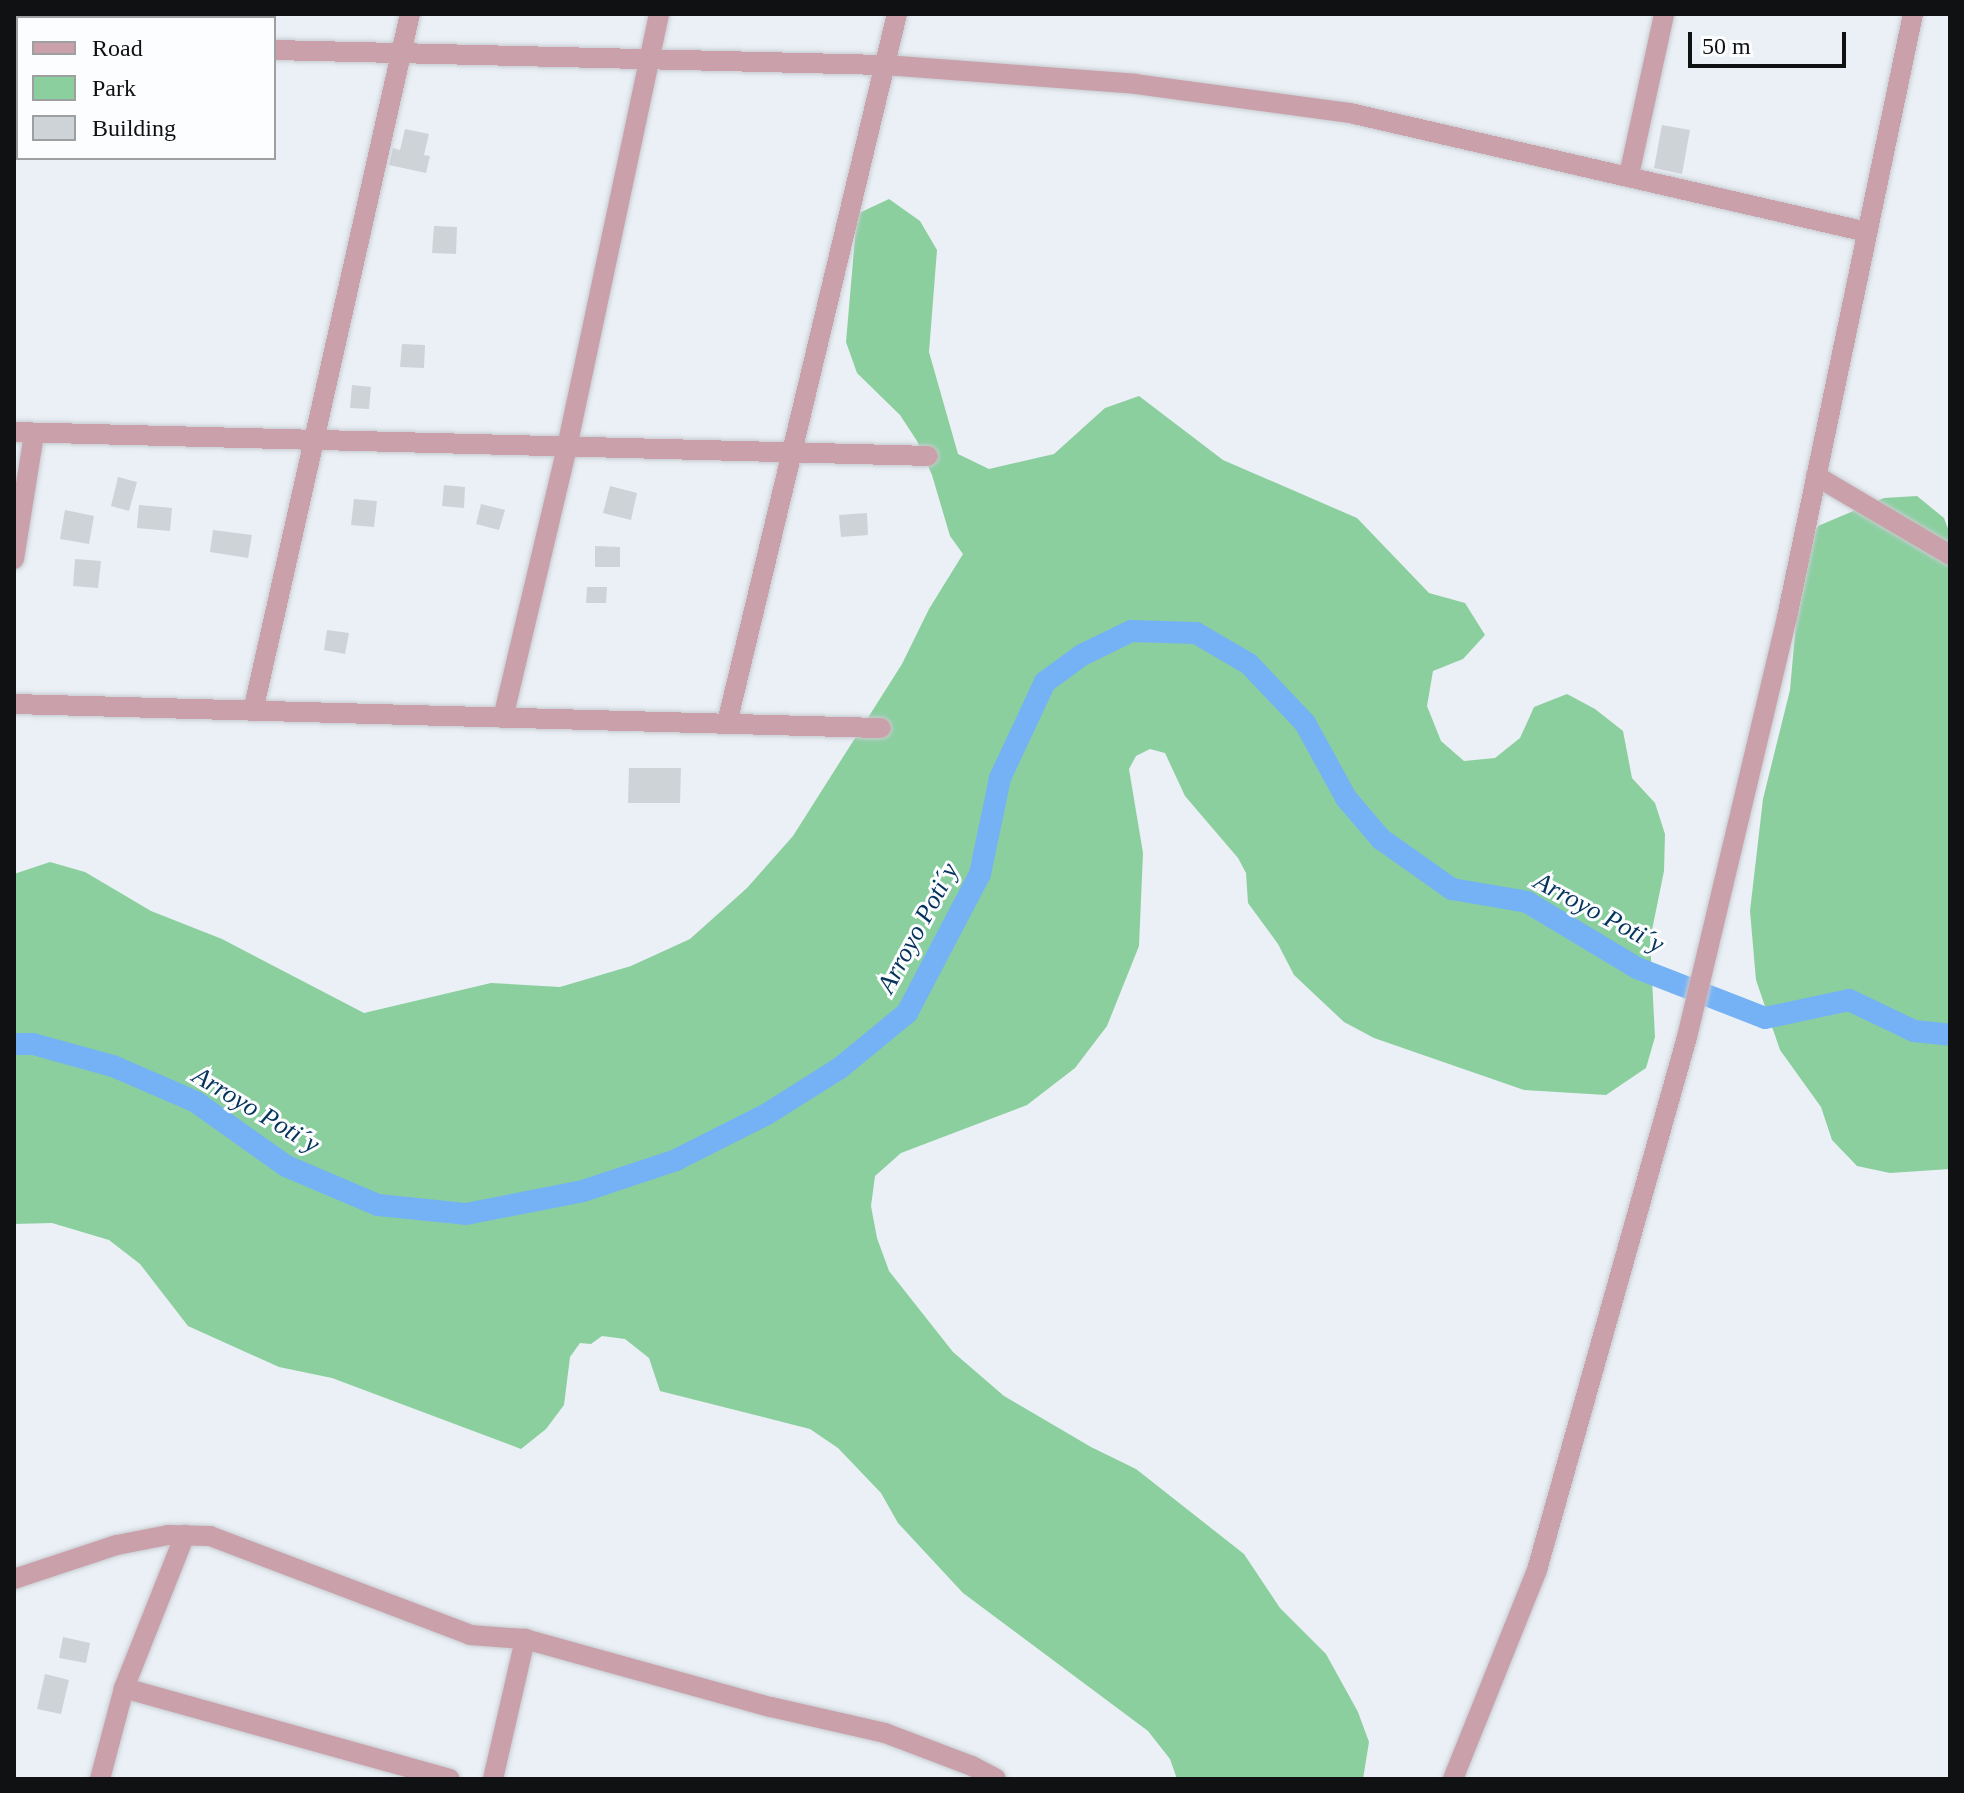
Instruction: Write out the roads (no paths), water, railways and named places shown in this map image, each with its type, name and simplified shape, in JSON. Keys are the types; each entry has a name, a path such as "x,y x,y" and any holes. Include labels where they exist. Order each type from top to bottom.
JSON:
{"street":[{"path":"253,711 410,14"},
{"path":"503,718 567,447 659,14"},
{"path":"727,723 897,14"},
{"path":"1629,175 1664,14"},
{"path":"1453,1779 1537,1570 1687,1037 1816,476 1913,14"},
{"path":"276,50 885,65 1135,84 1350,113 1867,232"},
{"path":"14,559 24,433 314,438 791,455 928,456"},
{"path":"1816,476 1950,555"},
{"path":"14,704 881,728"},
{"path":"14,1579 117,1545 168,1535 210,1536 470,1635 525,1639 771,1707 885,1733 972,1766 996,1779"},
{"path":"100,1779 124,1688 185,1535"},
{"path":"493,1779 525,1639"},
{"path":"124,1688 450,1779"}],"waterway":[{"name":"Arroyo Poti´y","path":"14,1044 33,1044 113,1066 196,1102 286,1166 378,1205 466,1214 583,1191 676,1160 767,1114 840,1068 907,1013 980,874 1000,778 1045,682 1082,655 1131,631 1196,633 1249,664 1305,723 1346,798 1381,839 1452,889 1527,902 1637,968 1765,1018 1849,1000 1914,1031 1950,1035"}]}
